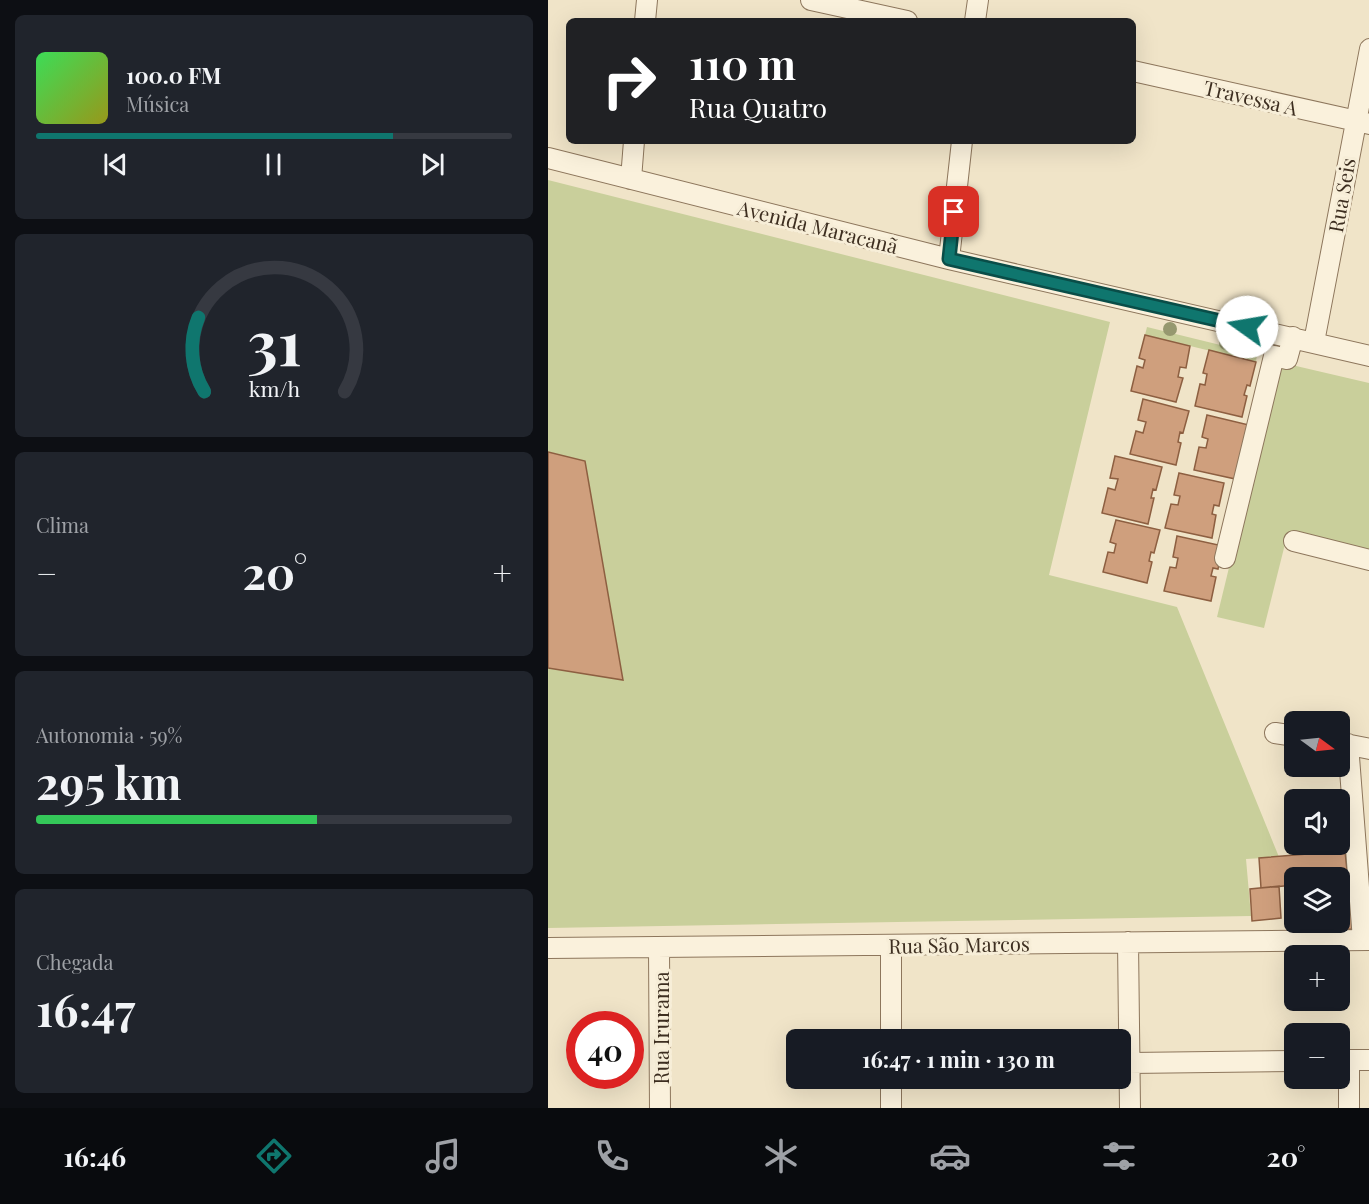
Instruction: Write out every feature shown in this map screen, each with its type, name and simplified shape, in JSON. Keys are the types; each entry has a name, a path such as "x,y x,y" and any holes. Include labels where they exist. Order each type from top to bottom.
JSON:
{"street":[{"path":"645,18 647,0"},
{"path":"811,0 893,18"},
{"path":"975,18 978,0"},
{"name":"Rua Seis","path":"1314,342 1362,122 1370,49"},
{"name":"Travessa A","path":"1136,72 1362,122"},
{"path":"631,179 634,144"},
{"path":"949,259 962,144"},
{"name":"Avenida Maracanã","path":"548,158 949,259 1370,356"},
{"path":"1225,558 1274,356 1287,359 1293,337"},
{"path":"1294,541 1370,560"},
{"path":"1275,733 1284,734"},
{"path":"1350,744 1370,749"},
{"path":"1348,777 1366,940"},
{"name":"Rua São Marcos","path":"548,948 1366,940"},
{"path":"1128,942 1129,1029"},
{"path":"892,945 892,1029"},
{"name":"Rua Irurama","path":"659,948 660,1108"},
{"path":"1131,1063 1284,1060"},
{"path":"1350,1060 1370,1060"},
{"path":"892,1089 892,1108"},
{"path":"1130,1089 1130,1108"},
{"path":"1347,1089 1349,1108"}],"green space":[{"path":"548,180 1110,322 1049,575 1177,607 1279,857 1246,859 1251,916 548,928 548,668 623,680 585,461 548,452"},
{"path":"1147,327 1257,354 1256,362 1145,335"},
{"path":"1279,362 1369,383 1369,552 1288,532 1264,628 1217,617"}],"building":[{"path":"1145,335 1190,346 1186,368 1180,367 1178,377 1183,378 1176,402 1131,391 1137,366 1143,368 1145,360 1139,358"},
{"path":"1209,350 1256,362 1250,386 1247,385 1244,395 1247,396 1242,417 1195,406 1200,384 1205,385 1207,374 1203,373"},
{"path":"1143,399 1189,411 1183,433 1180,432 1178,442 1181,443 1176,465 1130,454 1136,431 1143,433 1146,422 1138,420"},
{"path":"1207,415 1253,426 1240,480 1194,470 1199,447 1206,448 1208,439 1202,437"},
{"path":"548,452 585,461 623,680 548,668"},
{"path":"1115,456 1162,467 1156,490 1153,489 1151,498 1154,498 1148,524 1102,513 1108,488 1115,490 1118,479 1110,478"},
{"path":"1179,473 1224,483 1219,506 1214,505 1212,514 1216,515 1212,538 1165,528 1171,504 1178,505 1180,496 1174,495"},
{"path":"1116,520 1160,530 1154,553 1151,552 1149,561 1152,562 1147,583 1103,572 1108,552 1114,553 1116,544 1110,542"},
{"path":"1177,536 1223,546 1218,569 1213,568 1211,576 1216,577 1211,601 1164,591 1170,567 1176,568 1178,558 1173,557"},
{"path":"1345,855 1347,867 1284,867 1284,886 1261,888 1259,858"},
{"path":"1279,886 1281,918 1252,921 1250,889"},
{"path":"1350,900 1353,929 1350,929"}],"route":[{"path":"954,212 949,259 1247,327"}]}
